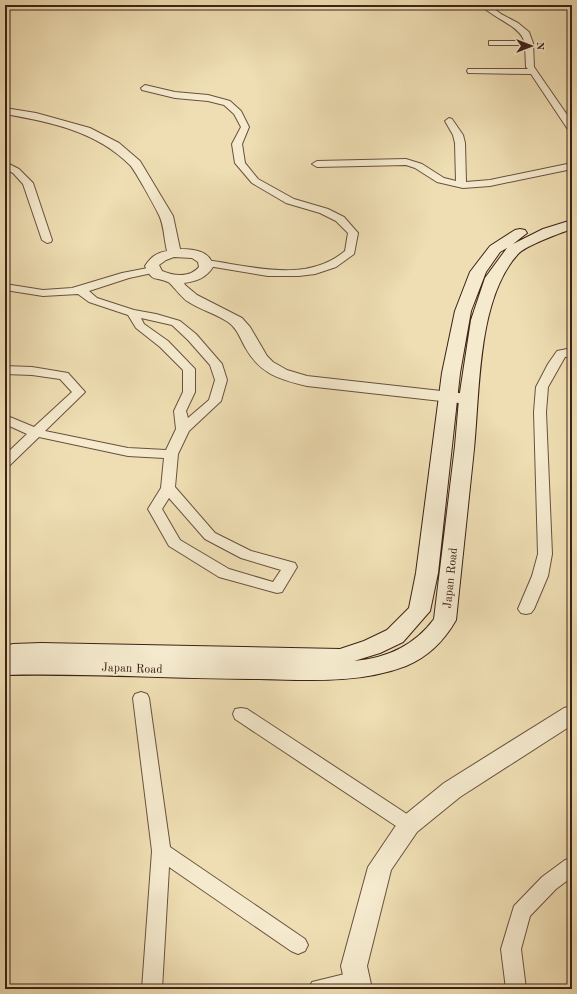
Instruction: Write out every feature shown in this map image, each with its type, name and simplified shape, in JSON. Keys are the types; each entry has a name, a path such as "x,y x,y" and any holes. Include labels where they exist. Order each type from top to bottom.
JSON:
{"main road":[{"name":"Japan Road","path":"5,652 41,651 340,657 372,647 395,636 419,612 427,574 451,373 462,311 478,272 496,249 521,232 572,215"},
{"name":"Japan Road","path":"5,666 47,664 214,670 366,669 397,660 420,649 435,635 445,620 465,446 468,399 479,320 493,278 513,250 548,232 572,224"}],"street":[{"path":"485,5 498,16 515,25 526,34 532,72 572,129"},
{"path":"492,43 528,43"},
{"path":"471,71 532,72"},
{"path":"145,88 175,95 208,98 227,103 238,113 245,127 237,144 240,163 255,181 290,201 324,211 335,216 340,219 353,233 350,252 331,266 307,272 271,274 206,263 198,256 174,253 166,255 154,262 152,266 153,270"},
{"path":"5,111 36,116 86,130 115,146 136,164 166,216 174,253"},
{"path":"449,121 458,135 460,142 461,184"},
{"path":"317,164 406,162 420,165 439,180 461,184 496,183 515,177 572,166"},
{"path":"5,165 16,171 28,184 47,240"},
{"path":"5,287 30,293 60,293 80,290 104,284 127,275 153,270 161,276 175,279 192,277 199,275 204,271 206,263"},
{"path":"175,279 180,290 193,299 214,307 236,320 245,331 261,361 272,369 288,377 468,399"},
{"path":"80,290 93,300 132,313 156,317 176,323 192,337 216,364 221,380 214,401 183,429 172,454 168,488 155,509 174,543 224,573 277,588 290,567 246,555 210,536 168,488"},
{"path":"132,313 140,326 164,344 189,369 189,392 180,411 183,429"},
{"path":"526,609 540,576 545,554 540,412 542,387 561,354 572,352"},
{"path":"5,370 32,371 64,376 80,392 5,462"},
{"path":"5,419 36,433 128,452 172,454"},
{"path":"141,698 161,850 152,989"},
{"path":"241,714 409,825"},
{"path":"319,989 358,985 354,966 380,867 409,825 452,790 572,714"},
{"path":"161,850 298,945"},
{"path":"516,989 511,949 521,912 549,883 572,866"}]}
